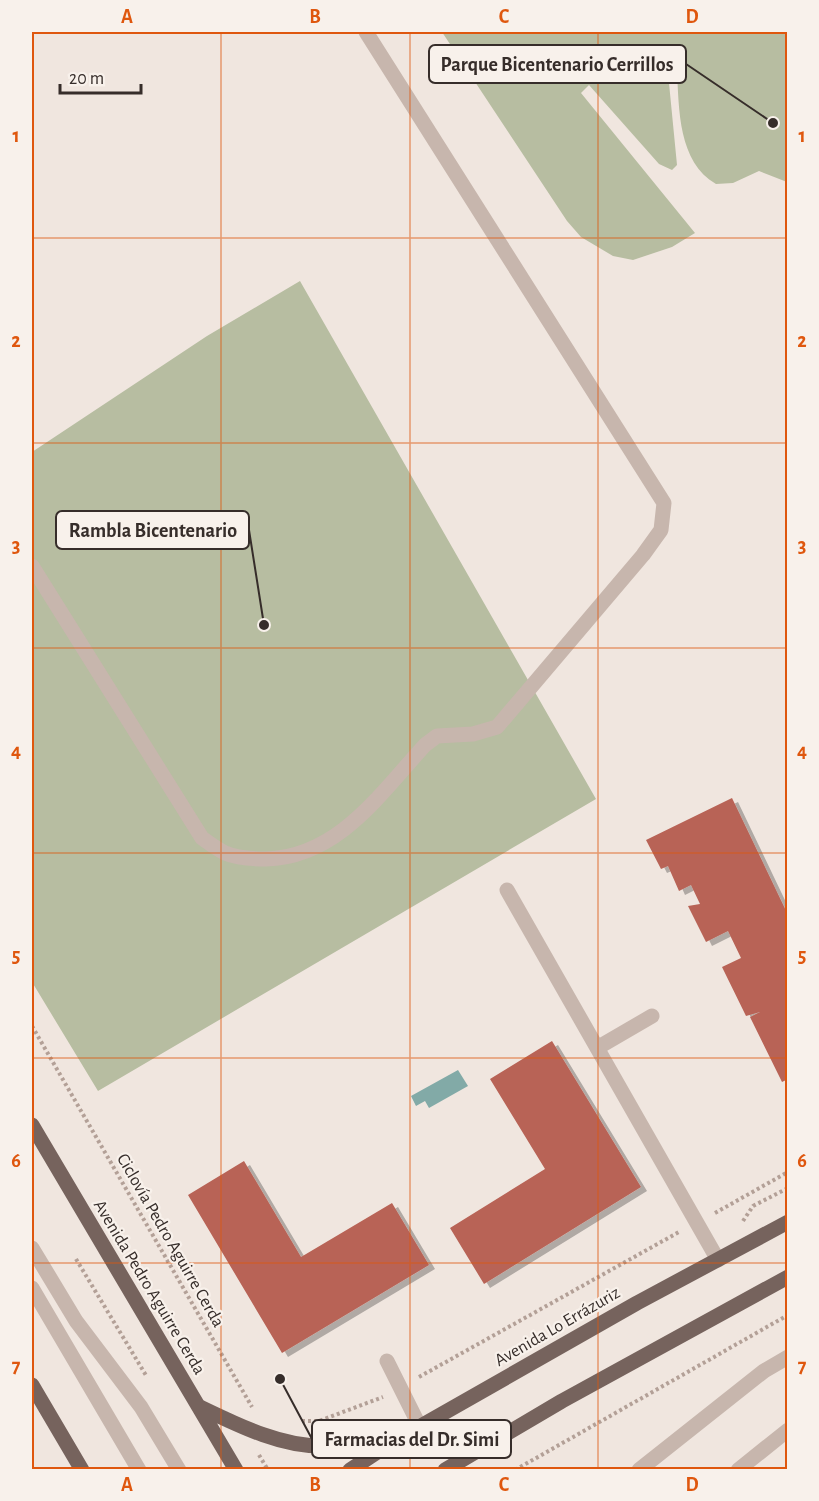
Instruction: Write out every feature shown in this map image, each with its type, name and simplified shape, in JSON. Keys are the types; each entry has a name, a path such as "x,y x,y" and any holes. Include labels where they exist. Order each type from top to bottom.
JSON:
{"main road":[{"name":"Avenida Pedro Aguirre Cerda","path":"32,1125 236,1470"},
{"name":"Avenida Lo Errázuriz","path":"350,1470 391,1443 637,1303 788,1222"},
{"path":"445,1470 562,1401 788,1277"},
{"path":"32,1385 82,1470"},
{"path":"198,1406 254,1431 286,1441 319,1446 391,1443"}],"lane":[{"path":"32,566 202,838 225,853 250,859 286,858 319,848 349,827 436,736 473,734 497,727 643,555 661,530 664,502 366,32"},
{"path":"507,890 718,1260"},
{"path":"597,1048 652,1016"},
{"path":"32,1248 76,1321 141,1407 179,1470"},
{"path":"32,1288 139,1470"},
{"path":"648,1467 764,1371 788,1357"},
{"path":"387,1361 420,1427"},
{"path":"738,1470 788,1430"}],"path":[{"name":"Ciclovía Pedro Aguirre Cerda","path":"32,1026 257,1417 252,1444 268,1470"},
{"path":"286,1441 291,1421 319,1421 372,1403 788,1172"},
{"path":"76,1259 149,1379"},
{"path":"514,1470 788,1315"}],"green space":[{"path":"442,32 787,32 787,182 759,171 733,183 716,184 703,174 687,149 683,134 677,71 668,73 677,165 672,170 659,164 589,85 581,93 695,233 672,247 633,260 613,256 581,237 567,221"},
{"path":"300,281 596,799 98,1091 32,982 32,452 207,336"}],"water":[{"path":"458,1070 468,1086 429,1108 425,1101 416,1106 411,1096"}],"building":[{"path":"732,798 788,915 788,1079 782,1082 750,1017 760,1012 746,1016 722,967 741,958 728,931 706,942 688,906 700,904 691,885 679,891 668,866 661,869 646,840"},
{"path":"552,1041 641,1187 484,1284 450,1228 545,1169 490,1079"},
{"path":"244,1161 301,1257 392,1203 429,1265 282,1353 188,1195"}],"place":[{"name":"Parque Bicentenario Cerrillos","path":"773,123"},
{"name":"Rambla Bicentenario","path":"264,625"},
{"name":"Farmacias del Dr. Simi","path":"280,1379"}]}
